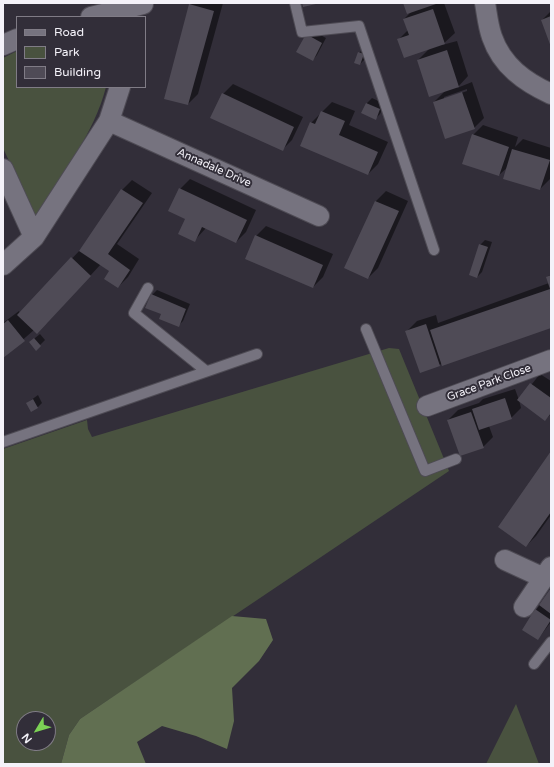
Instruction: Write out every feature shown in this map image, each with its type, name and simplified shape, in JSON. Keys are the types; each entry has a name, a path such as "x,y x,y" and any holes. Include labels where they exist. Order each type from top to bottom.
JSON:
{"street":[{"path":"484,3 492,37 509,68 532,85 551,94"},
{"path":"98,16 142,8"},
{"path":"3,45 16,38"},
{"path":"3,265 34,237 109,120 120,88"},
{"name":"Annadale Drive","path":"109,120 319,216"},
{"path":"3,169 34,237"},
{"name":"Grace Park Close","path":"427,406 551,360"},
{"path":"505,560 547,572 524,606"}],"lane":[{"path":"295,3 302,32 359,26 434,250"},
{"path":"148,288 134,313 206,371"},
{"path":"366,328 425,471 456,459"},
{"path":"3,442 257,354"},
{"path":"534,664 551,642"}],"green space":[{"path":"16,52 16,88 106,88 94,121 85,138 35,217 3,148 3,58"},
{"path":"389,348 399,349 449,471 80,719 69,735 61,764 3,764 3,449 87,420 88,429 92,437"},
{"path":"232,616 266,619 273,640 259,661 232,688 234,721 227,749 196,736 162,726 137,742 146,764 61,764 69,735 80,719"},
{"path":"516,704 539,764 486,764"}],"building":[{"path":"302,3 316,3 316,4 303,7"},
{"path":"403,3 436,3 436,4 407,14"},
{"path":"189,4 214,11 188,105 164,99"},
{"path":"433,9 445,44 404,58 397,39 409,35 403,19"},
{"path":"551,16 551,47 541,20"},
{"path":"306,34 322,43 313,61 296,52"},
{"path":"447,50 459,87 429,97 417,60"},
{"path":"358,52 364,54 360,65 354,63"},
{"path":"462,92 475,129 445,139 433,102"},
{"path":"222,93 294,127 283,151 210,118"},
{"path":"366,103 380,109 376,120 361,113"},
{"path":"321,111 345,121 339,135 378,152 368,175 300,146 310,122 315,124"},
{"path":"472,134 509,147 499,176 462,164"},
{"path":"512,149 550,160 540,190 503,179"},
{"path":"179,188 247,220 236,243 202,227 195,242 178,234 185,219 168,211"},
{"path":"121,189 143,203 108,254 130,270 118,288 104,279 109,271 79,251"},
{"path":"375,201 399,211 368,279 344,268"},
{"path":"255,235 323,265 313,288 245,259"},
{"path":"479,244 488,247 477,278 469,275"},
{"path":"71,257 91,276 37,334 17,315"},
{"path":"551,275 551,328 442,366 430,330 550,289 546,277"},
{"path":"151,294 186,309 179,327 159,319 161,314 145,308"},
{"path":"8,320 25,341 3,358 3,324"},
{"path":"426,324 440,366 420,373 405,331"},
{"path":"34,338 41,346 36,351 29,342"},
{"path":"530,383 551,398 551,413 545,421 517,400"},
{"path":"505,398 512,419 479,430 472,409"},
{"path":"33,399 38,408 31,412 26,403"},
{"path":"471,412 484,448 460,456 447,420"},
{"path":"551,451 551,512 526,547 498,527"},
{"path":"551,588 551,614 539,605"},
{"path":"535,609 551,620 538,640 522,630"}]}
